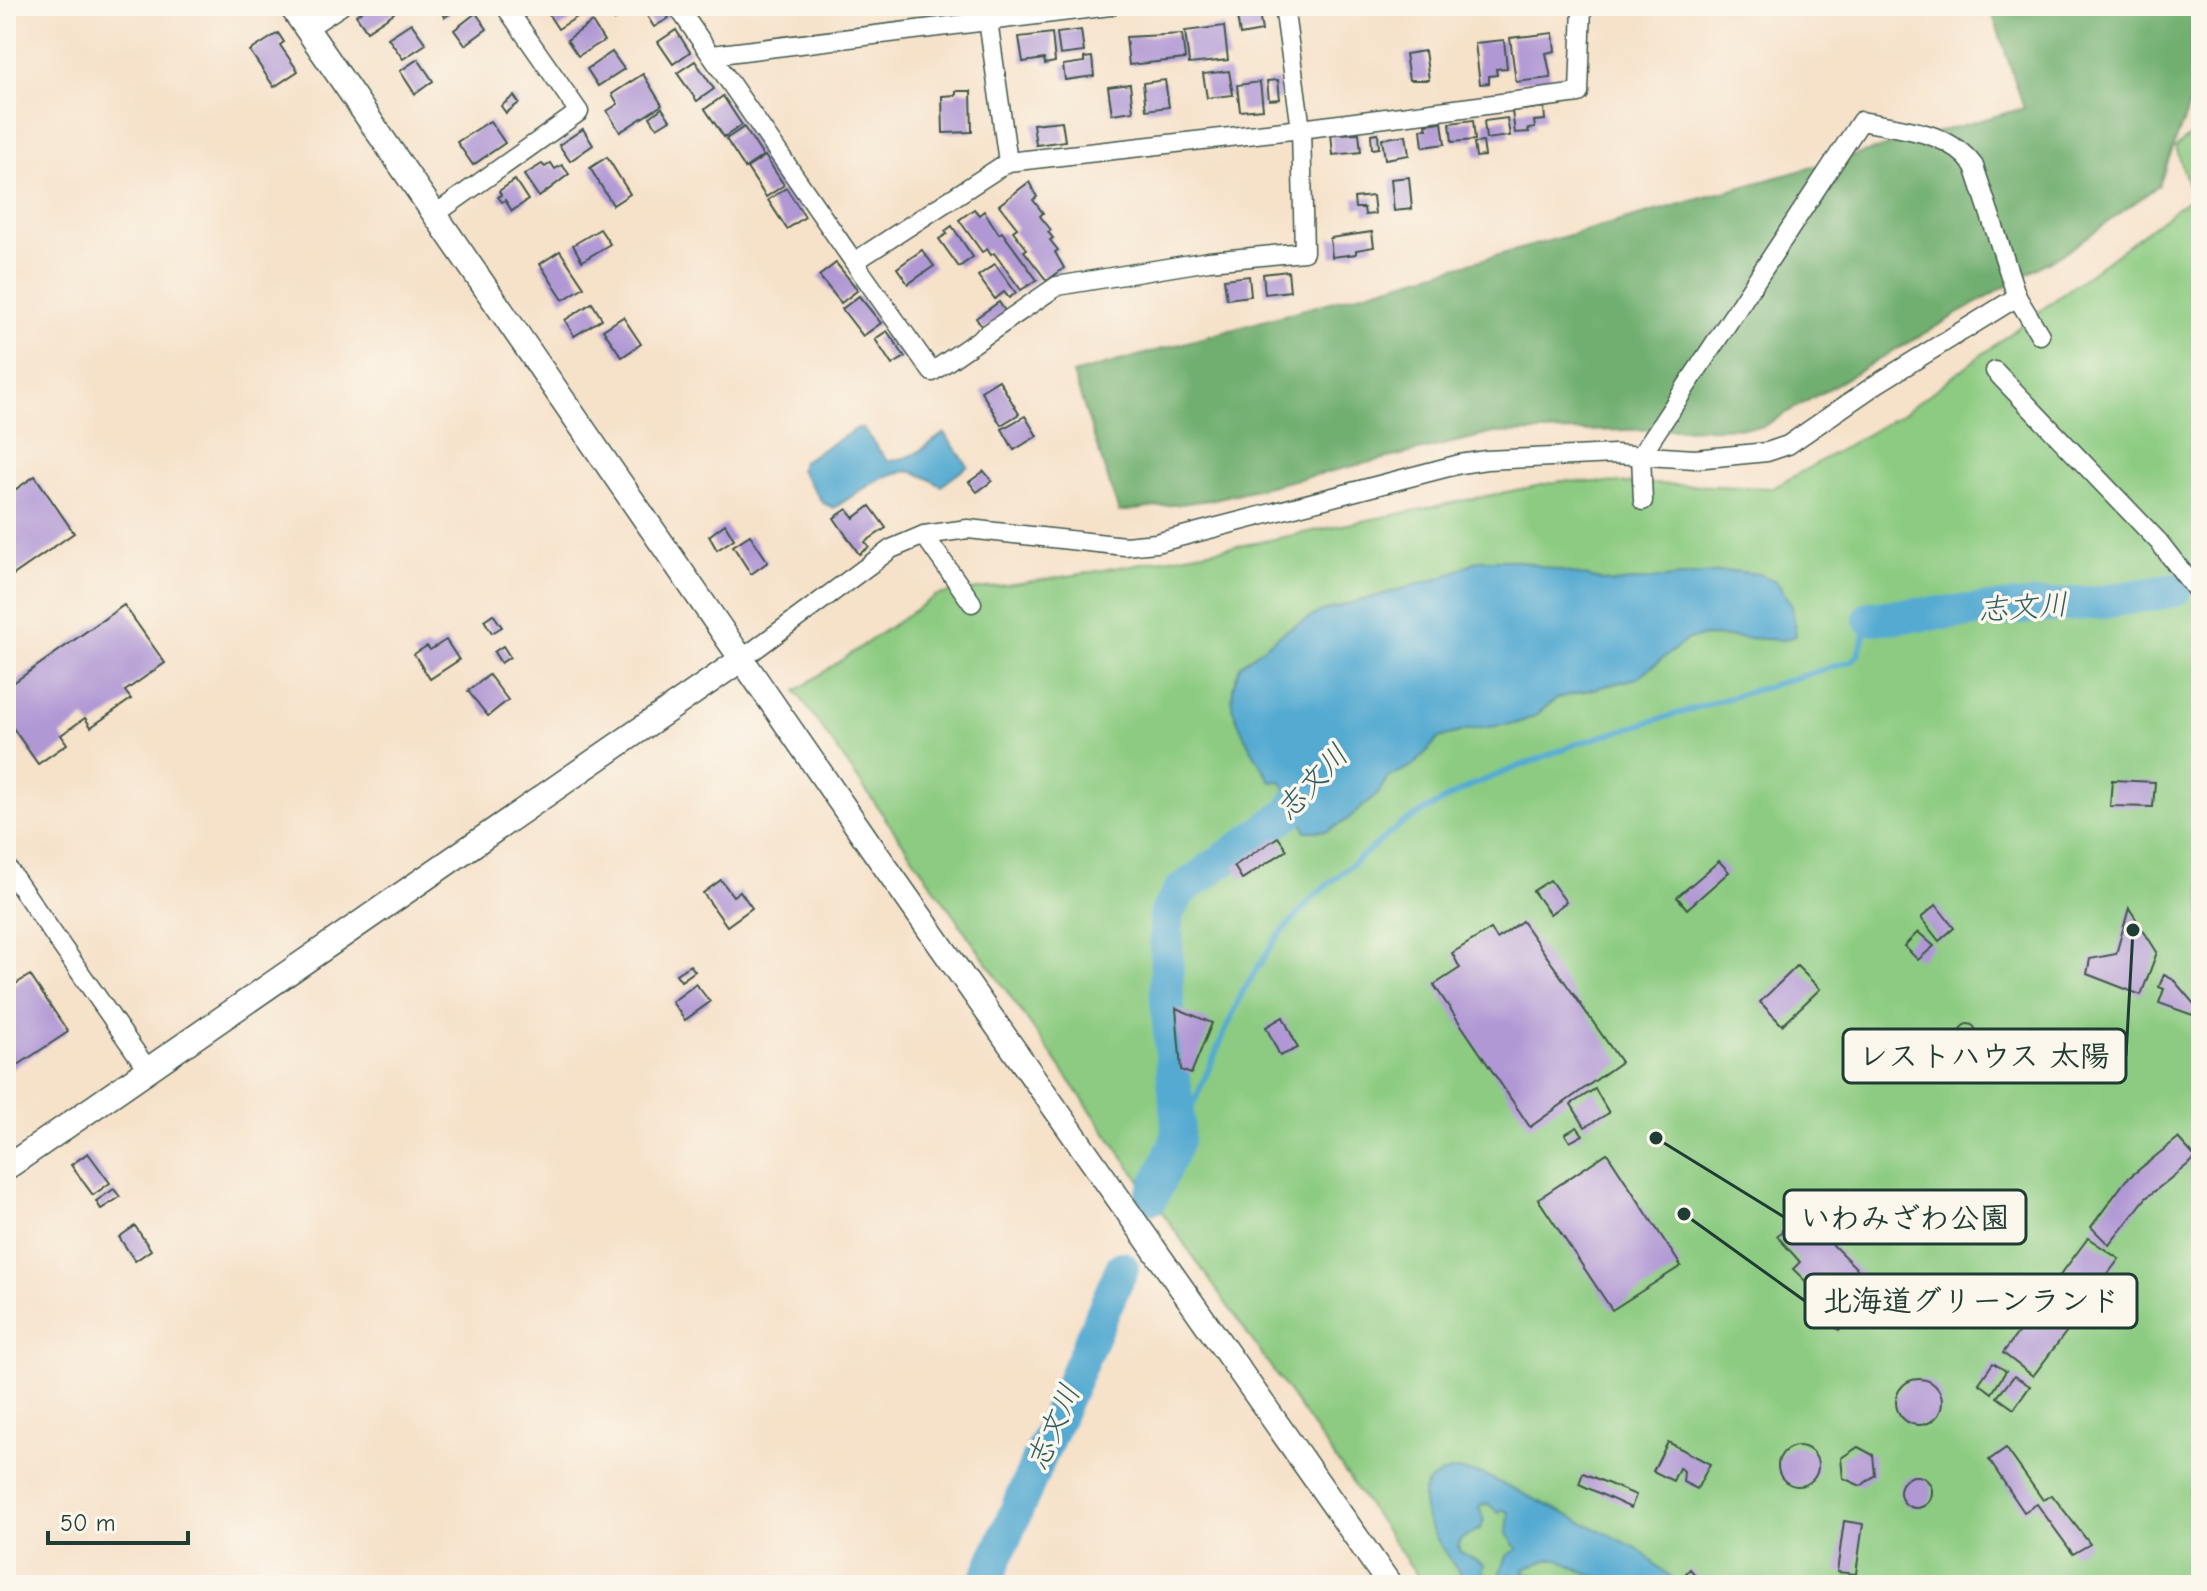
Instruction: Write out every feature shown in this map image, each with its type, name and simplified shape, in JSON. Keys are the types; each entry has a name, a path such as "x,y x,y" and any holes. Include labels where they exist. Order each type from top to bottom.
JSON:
{"street":[{"path":"291,6 870,845 1390,1585"},
{"path":"306,29 341,6"},
{"path":"434,215 579,112 505,6"},
{"path":"677,6 932,372 1057,286 1209,261 1304,252 1301,129 1284,6"},
{"path":"712,55 987,14 1110,6"},
{"path":"854,262 1008,162 1579,93 1582,6"},
{"path":"987,14 1008,162"},
{"path":"1643,501 1641,455 1861,121 1941,138 1964,153 1974,166 2017,297 2040,335"},
{"path":"6,1168 742,659 891,549 924,535 968,529 1113,546 1156,543 1460,464 1562,455 1695,459 1767,452 1788,445 1878,383 2017,297"},
{"path":"1995,371 2159,542 2201,596"},
{"path":"924,535 972,603"},
{"path":"6,866 148,1070"}],"green space":[{"path":"1990,6 2201,6 2201,96 2191,101 2159,185 2072,248 1762,427 1494,433 1210,500 1119,512 1073,374 2024,108"},
{"path":"2201,127 2201,1585 1424,1585 796,691 937,595 1075,575 1254,543 1561,481 1773,488 1904,413 2192,197 2176,147"}],"water":[{"path":"862,428 887,460 911,456 944,433 968,466 941,486 913,472 894,474 834,508 823,503 800,469 803,461"},
{"path":"1479,560 1514,560 1613,583 1732,571 1759,574 1776,581 1792,606 1796,636 1783,640 1708,636 1688,639 1637,678 1557,698 1535,716 1518,723 1467,730 1439,738 1414,765 1387,778 1378,794 1344,822 1327,831 1305,831 1302,819 1292,823 1284,800 1288,792 1280,781 1271,782 1245,738 1232,707 1233,688 1240,665 1285,631 1320,612 1444,577"},
{"path":"1457,1470 1482,1474 1637,1548 1679,1585 1625,1585 1584,1573 1559,1559 1550,1559 1525,1568 1523,1572 1535,1575 1525,1581 1528,1585 1516,1585 1513,1574 1499,1577 1507,1556 1518,1549 1507,1534 1509,1513 1502,1509 1499,1513 1488,1504 1479,1508 1484,1519 1481,1528 1460,1540 1458,1545 1461,1552 1484,1565 1482,1572 1488,1576 1487,1585 1468,1585 1436,1538 1423,1503 1425,1488 1436,1477"}],"building":[{"path":"369,6 380,9 389,6 394,13 367,31 356,15"},
{"path":"438,6 461,6 445,17"},
{"path":"556,6 581,6 585,12 558,29 547,12"},
{"path":"622,6 628,10 614,20 610,14"},
{"path":"661,6 669,18 654,27 642,8"},
{"path":"1258,7 1262,31 1240,35 1236,10"},
{"path":"476,13 487,29 465,45 454,30"},
{"path":"592,22 604,41 578,56 567,40"},
{"path":"411,23 426,44 403,59 388,38"},
{"path":"1224,26 1228,60 1189,64 1185,31"},
{"path":"676,30 690,52 673,64 658,42"},
{"path":"1081,30 1084,52 1060,55 1057,33"},
{"path":"278,33 284,42 280,45 298,71 274,87 250,51"},
{"path":"1052,33 1055,62 1045,64 1044,59 1023,62 1019,37"},
{"path":"1553,33 1555,51 1546,53 1551,78 1516,82 1510,38"},
{"path":"1182,34 1185,59 1129,65 1126,37"},
{"path":"1504,40 1507,68 1496,69 1497,75 1489,76 1489,83 1480,84 1475,43"},
{"path":"1425,51 1429,80 1409,80 1405,54"},
{"path":"612,52 624,69 598,86 587,69"},
{"path":"1092,57 1094,76 1065,80 1063,65 1084,62 1084,58"},
{"path":"418,59 433,81 415,94 400,71"},
{"path":"695,61 714,89 697,101 677,73"},
{"path":"1229,71 1233,95 1207,98 1203,74"},
{"path":"643,74 662,105 620,132 607,111 618,104 612,94"},
{"path":"1165,80 1169,107 1146,110 1143,83"},
{"path":"1278,80 1280,99 1269,100 1267,81"},
{"path":"1260,82 1263,109 1240,111 1237,85"},
{"path":"1130,84 1133,111 1112,114 1108,87"},
{"path":"956,91 971,91 972,132 943,133 942,96 956,95"},
{"path":"514,96 519,103 506,113 501,106"},
{"path":"723,96 742,125 724,137 705,109"},
{"path":"1544,107 1545,120 1534,121 1535,128 1528,129 1529,132 1515,133 1512,111"},
{"path":"662,108 670,120 657,128 650,117"},
{"path":"1507,118 1510,136 1486,139 1484,121"},
{"path":"1473,120 1475,140 1452,142 1450,123"},
{"path":"490,121 505,143 473,165 457,142"},
{"path":"1062,121 1065,141 1036,145 1033,124"},
{"path":"1442,122 1445,144 1423,147 1421,129 1427,129 1426,124"},
{"path":"744,127 763,156 745,168 726,139"},
{"path":"583,129 593,145 570,161 559,145"},
{"path":"1331,133 1359,133 1361,152 1333,155"},
{"path":"1378,133 1379,148 1372,149 1371,134"},
{"path":"1406,135 1409,155 1385,159 1382,139"},
{"path":"1483,142 1485,156 1476,157 1474,143"},
{"path":"765,156 784,185 766,197 747,168"},
{"path":"607,157 630,194 613,205 590,168"},
{"path":"551,163 555,169 562,165 569,174 539,197 524,175 542,164 545,167"},
{"path":"1409,177 1412,209 1394,211 1391,179"},
{"path":"515,180 528,200 512,211 505,200 502,202 498,197 501,195 499,191"},
{"path":"1029,182 1037,197 1033,200 1051,230 1048,232 1053,238 1050,240 1058,250 1055,252 1064,268 1047,281 1024,251 1027,249 1013,231 1017,228 999,205"},
{"path":"786,188 805,217 787,229 768,200"},
{"path":"1373,196 1375,214 1365,215 1364,208 1355,208 1354,198"},
{"path":"974,209 979,215 984,211 1037,280 1021,290 994,253 991,255 987,249 982,252 959,220"},
{"path":"952,226 973,257 959,267 939,239"},
{"path":"600,229 610,244 582,261 573,245"},
{"path":"1372,232 1374,247 1356,250 1356,254 1332,257 1330,238"},
{"path":"922,250 934,266 908,284 897,268"},
{"path":"560,251 584,287 563,300 540,264"},
{"path":"836,263 858,290 841,303 819,276"},
{"path":"995,264 1016,293 1009,298 1004,292 995,299 978,276"},
{"path":"1288,271 1290,291 1265,294 1263,274"},
{"path":"1249,276 1251,296 1227,299 1224,279"},
{"path":"859,296 881,323 863,336 842,309"},
{"path":"999,302 1007,314 984,330 976,318"},
{"path":"592,303 602,319 574,336 565,320"},
{"path":"623,317 641,344 622,357 603,330"},
{"path":"887,331 905,357 892,365 875,339"},
{"path":"999,380 1019,414 1001,425 981,391"},
{"path":"1025,416 1037,436 1014,450 1002,429"},
{"path":"984,471 992,481 977,492 969,482"},
{"path":"35,476 74,533 6,580 6,496"},
{"path":"870,506 886,528 865,542 869,547 859,554 834,518 847,509 854,518"},
{"path":"725,524 734,539 717,550 709,536"},
{"path":"750,535 768,562 751,574 733,546"},
{"path":"124,605 165,663 125,691 131,699 91,727 85,718 61,735 67,744 38,764 6,718 6,688"},
{"path":"493,614 502,627 492,633 484,620"},
{"path":"446,640 459,660 430,679 414,654 427,646 430,650"},
{"path":"503,646 510,657 501,663 494,652"},
{"path":"489,675 508,700 488,716 468,691"},
{"path":"2112,780 2155,782 2153,807 2110,806"},
{"path":"1278,837 1287,850 1242,879 1234,866"},
{"path":"1719,861 1729,872 1687,909 1677,897"},
{"path":"721,880 733,896 740,891 752,908 727,926 703,893"},
{"path":"1550,880 1566,902 1550,914 1533,891"},
{"path":"1936,905 1954,928 1939,941 1921,918"},
{"path":"2129,908 2157,952 2141,995 2087,974 2090,959 2116,954"},
{"path":"1522,921 1621,1062 1530,1127 1434,985 1460,968 1452,953 1491,929 1497,939"},
{"path":"1918,932 1934,946 1918,960 1904,946"},
{"path":"690,965 695,971 681,981 676,974"},
{"path":"1797,966 1820,989 1782,1025 1760,1002"},
{"path":"2164,974 2172,978 2200,1011 2198,1017 2159,1003 2164,989 2159,987"},
{"path":"30,975 68,1032 6,1073 6,990"},
{"path":"696,984 710,1002 685,1020 672,1002"},
{"path":"1176,1008 1212,1023 1191,1074 1181,1070"},
{"path":"1283,1017 1298,1048 1280,1056 1266,1027"},
{"path":"1968,1024 1974,1026 1974,1038 1968,1040 1962,1038 1960,1032 1962,1026"},
{"path":"1595,1089 1609,1113 1585,1127 1571,1104"},
{"path":"1577,1127 1583,1135 1570,1142 1565,1134"},
{"path":"2178,1138 2196,1158 2146,1198 2109,1245 2091,1227 2126,1180"},
{"path":"88,1153 110,1183 93,1195 71,1165"},
{"path":"1607,1153 1681,1266 1612,1310 1538,1199"},
{"path":"114,1189 120,1197 101,1209 96,1201"},
{"path":"1800,1212 1879,1291 1839,1330 1817,1311 1827,1302 1793,1269 1800,1262 1777,1236"},
{"path":"135,1226 151,1250 135,1261 119,1237"},
{"path":"2088,1238 2119,1259 2077,1315 2047,1293"},
{"path":"2043,1299 2073,1323 2033,1376 2003,1353"},
{"path":"1993,1363 2006,1371 1992,1393 1979,1383"},
{"path":"2014,1376 2030,1386 2014,1409 1997,1397"},
{"path":"1919,1379 1936,1385 1942,1402 1936,1419 1919,1425 1902,1419 1896,1402 1902,1385"},
{"path":"1668,1442 1710,1464 1697,1489 1683,1482 1684,1471 1679,1468 1673,1481 1653,1471"},
{"path":"1798,1446 1812,1452 1818,1466 1812,1480 1798,1486 1784,1480 1778,1466 1784,1452"},
{"path":"1858,1447 1873,1455 1875,1475 1861,1486 1843,1478 1841,1458"},
{"path":"2006,1448 2043,1500 2052,1495 2090,1544 2073,1554 2037,1504 2024,1512 1989,1460"},
{"path":"1583,1473 1636,1495 1631,1508 1579,1484"},
{"path":"1916,1476 1928,1480 1932,1492 1928,1504 1916,1508 1904,1504 1900,1492 1904,1480"},
{"path":"1844,1521 1863,1524 1856,1574 1837,1572"},
{"path":"1690,1569 1704,1585 1696,1585 1686,1573"}],"waterway":[{"name":"志文川","path":"1870,618 2103,602 2175,590"},
{"path":"1177,1141 1243,991 1275,940 1315,895 1401,824 1472,785 1576,744 1852,661 1858,654 1870,618"},
{"name":"志文川","path":"1151,1198 1177,1141 1178,1124 1167,1000 1166,914 1180,891 1289,813 1314,777"},
{"name":"志文川","path":"984,1585 1122,1268"}],"place":[{"name":"レストハウス 太陽","path":"2133,930"},
{"name":"いわみざわ公園","path":"1656,1138"},
{"name":"北海道グリーンランド","path":"1684,1214"}]}
